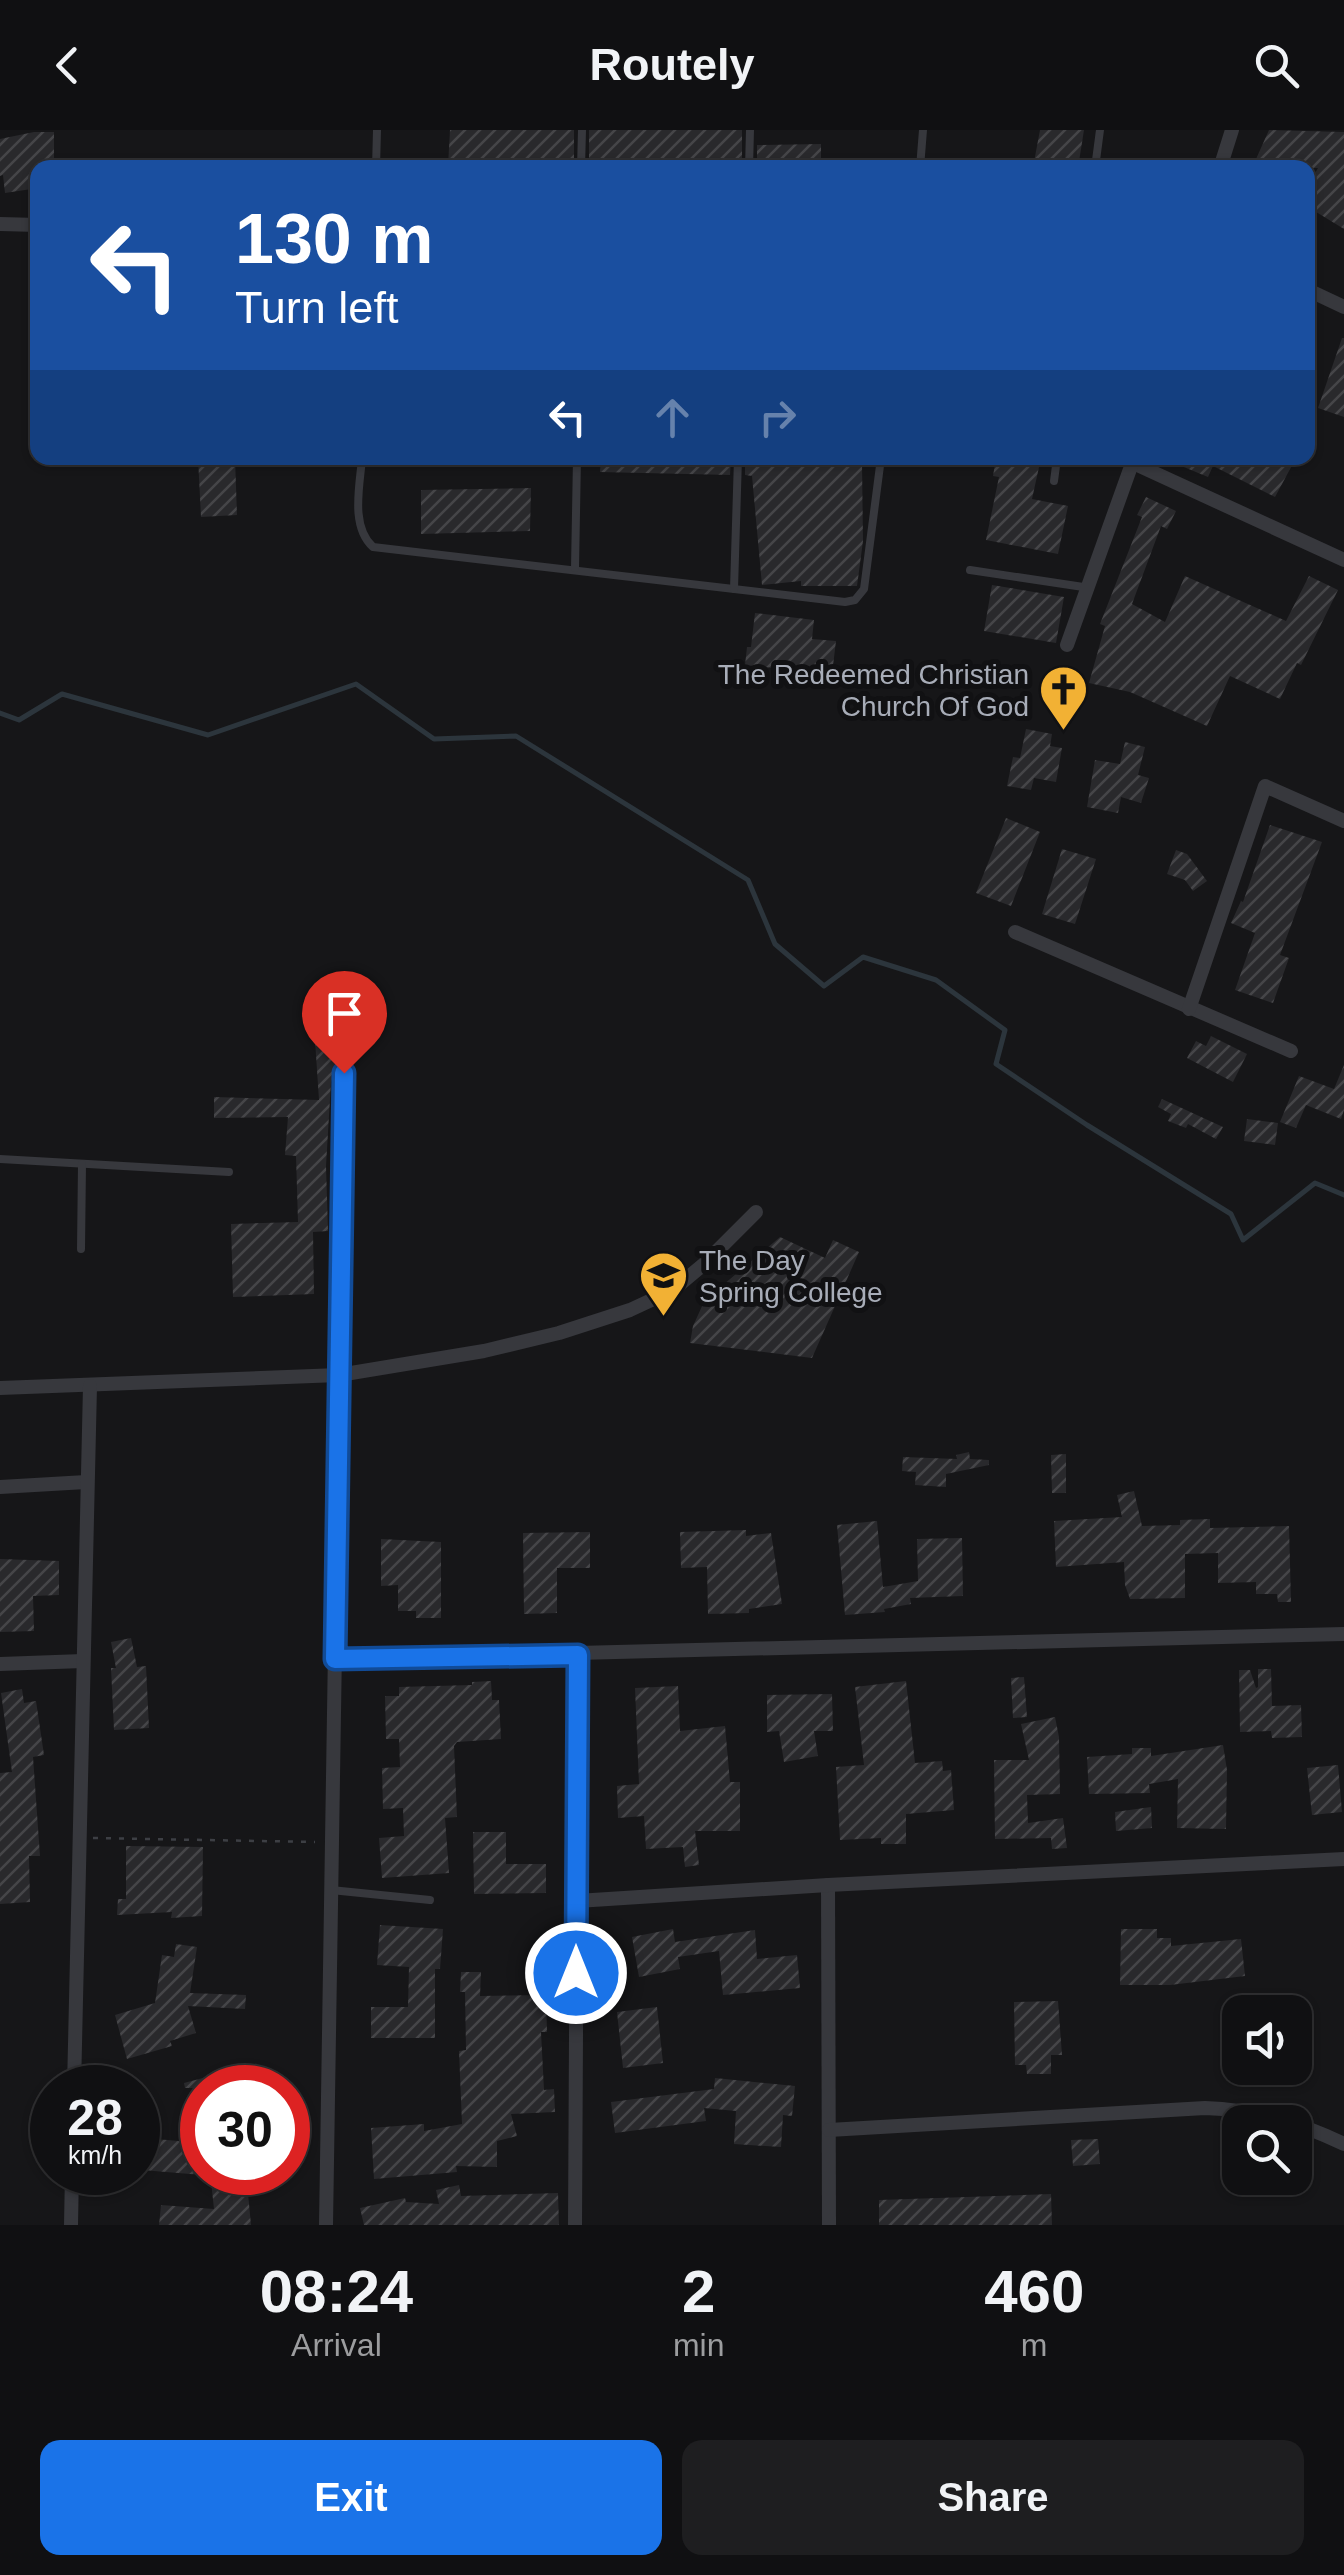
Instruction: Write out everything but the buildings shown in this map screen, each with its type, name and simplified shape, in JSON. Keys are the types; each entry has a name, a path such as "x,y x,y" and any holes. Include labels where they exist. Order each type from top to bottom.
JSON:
{"street":[{"path":"1223,160 1232,130"},
{"path":"0,224 30,225"},
{"path":"1315,293 1344,307"},
{"path":"1067,645 1132,465"},
{"path":"1144,465 1344,560"},
{"path":"1189,1009 1265,786 1344,821"},
{"path":"1015,932 1291,1051"},
{"path":"326,2225 344,1073"},
{"path":"0,1388 339,1376 484,1351 560,1333 630,1310 673,1290 756,1212"},
{"path":"74,2065 90,1386"},
{"path":"0,1487 86,1482"},
{"path":"335,1659 1344,1634"},
{"path":"576,2225 578,1655"},
{"path":"0,1664 83,1661"},
{"path":"577,1901 1344,1859"},
{"path":"828,1885 829,2225"},
{"path":"829,2130 1206,2108 1276,2116 1344,2144"},
{"path":"71,2225 72,2195"}],"lane":[{"path":"376,160 377,130"},
{"path":"582,130 582,160"},
{"path":"749,160 750,130"},
{"path":"921,160 923,130"},
{"path":"1096,160 1100,130"},
{"path":"362,465 360,526 365,540 373,547 826,600 856,600 864,590 880,465"},
{"path":"575,568 577,465"},
{"path":"734,589 738,465"},
{"path":"1054,482 1056,465"},
{"path":"970,570 1090,588"},
{"path":"0,1159 228,1172"},
{"path":"80,1249 82,1164"},
{"path":"331,1890 430,1900"}],"path":[{"path":"79,1837 332,1842"}],"waterway":[{"path":"0,713 19,720 62,694 208,735 356,684 434,739 516,736 748,880 775,944 824,986 863,957 936,980 1005,1030 996,1064 1231,1214 1243,1240 1315,1183 1344,1195"}],"place":[{"name":"The Redeemed Christian Church Of God","path":"1064,732"},
{"name":"The Day Spring College","path":"664,1318"}],"route":[{"path":"344,1073 335,1659 578,1655 576,1973"}]}
